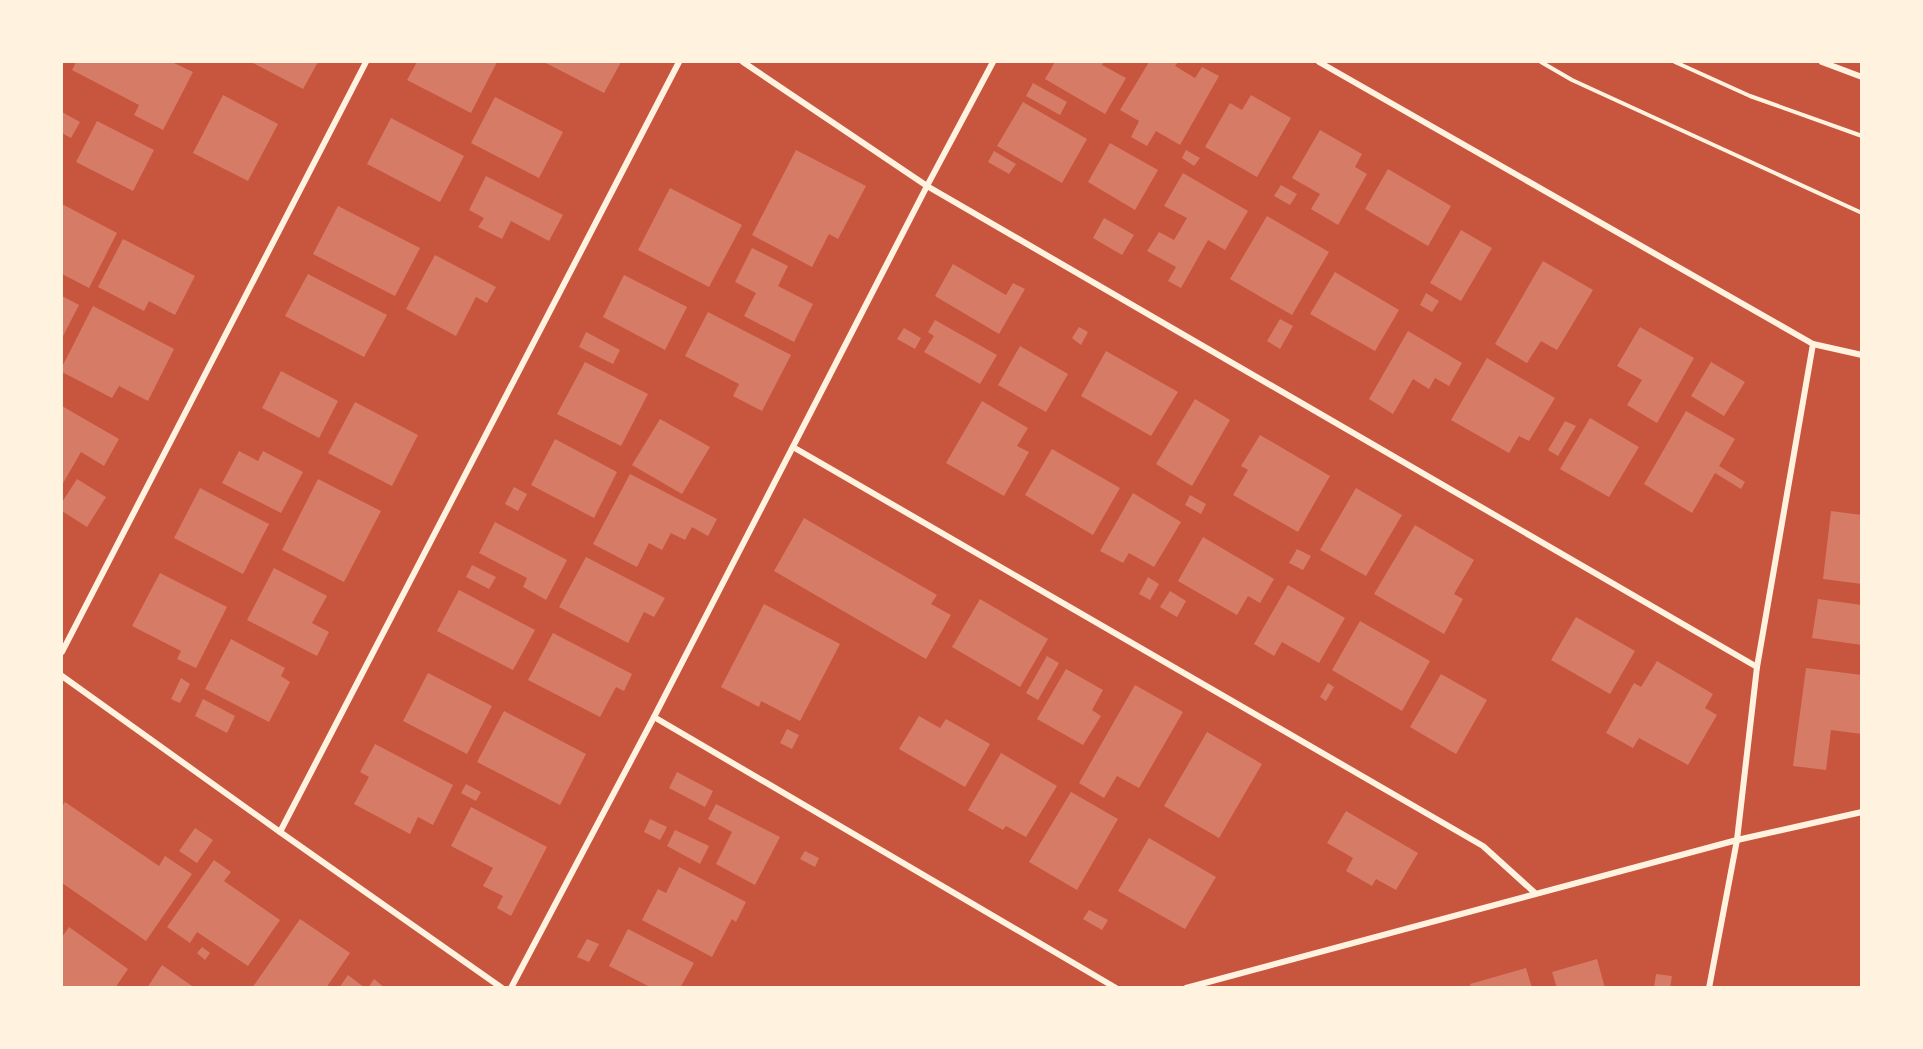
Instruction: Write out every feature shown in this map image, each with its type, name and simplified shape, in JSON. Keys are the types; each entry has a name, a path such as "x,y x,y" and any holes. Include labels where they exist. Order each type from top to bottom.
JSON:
{"street":[{"path":"62,652 366,62"},
{"path":"280,832 679,62"},
{"path":"743,62 927,186 1757,667"},
{"path":"511,987 654,717 993,62"},
{"path":"1319,62 1813,344 1862,355"},
{"path":"1822,62 1862,77"},
{"path":"1709,987 1737,840 1757,667 1813,344"},
{"path":"793,447 1483,846 1536,893"},
{"path":"62,676 502,987"},
{"path":"654,717 1116,987"},
{"path":"1186,987 1737,840 1862,812"}],"path":[{"path":"1541,62 1572,80 1862,213"},
{"path":"1675,62 1750,96 1862,136"}],"building":[{"path":"76,62 172,62 193,72 163,130 134,115 139,105 72,70"},
{"path":"251,62 318,62 303,89"},
{"path":"417,62 497,62 471,113 407,80"},
{"path":"544,62 621,62 604,93"},
{"path":"1055,62 1104,62 1102,65 1126,78 1105,114 1045,79"},
{"path":"1149,62 1178,62 1175,66 1195,78 1202,67 1219,76 1180,145 1156,131 1147,146 1131,137 1139,121 1120,110"},
{"path":"1033,83 1067,102 1060,115 1026,96"},
{"path":"223,95 278,124 248,181 193,153"},
{"path":"1251,95 1291,118 1257,177 1205,147 1230,103 1242,110"},
{"path":"495,97 563,132 539,178 471,143"},
{"path":"1023,102 1087,139 1062,183 997,146"},
{"path":"62,112 80,122 71,138 62,133"},
{"path":"391,118 464,156 440,202 367,164"},
{"path":"97,121 154,150 133,191 76,162"},
{"path":"1320,130 1362,154 1355,167 1367,174 1338,225 1311,209 1320,194 1292,178"},
{"path":"1110,143 1158,170 1135,210 1088,182"},
{"path":"796,150 866,186 838,239 829,234 812,267 752,235"},
{"path":"1186,150 1200,158 1194,166 1182,158"},
{"path":"994,151 1016,164 1009,174 988,162"},
{"path":"1388,169 1451,206 1428,246 1365,209"},
{"path":"1183,173 1248,211 1225,250 1208,240 1181,288 1168,281 1176,267 1147,251 1159,232 1174,240 1187,218 1164,206"},
{"path":"486,176 563,215 549,241 511,221 502,239 478,227 484,218 469,210"},
{"path":"1281,185 1297,194 1290,205 1274,196"},
{"path":"670,188 742,225 709,287 638,250"},
{"path":"62,204 117,233 89,288 62,274"},
{"path":"338,206 420,248 395,296 313,254"},
{"path":"1267,216 1329,252 1292,315 1230,279"},
{"path":"1104,218 1134,235 1122,255 1093,238"},
{"path":"1461,230 1492,248 1461,301 1430,283"},
{"path":"123,239 195,276 175,315 149,301 144,311 98,287"},
{"path":"752,248 788,266 778,286 813,304 794,342 744,316 756,293 735,282"},
{"path":"435,255 496,287 487,303 476,297 456,336 406,309"},
{"path":"1543,261 1593,290 1557,350 1541,341 1527,363 1495,344"},
{"path":"953,264 1006,295 1013,283 1025,289 999,334 935,296"},
{"path":"1335,272 1399,310 1375,351 1310,314"},
{"path":"308,274 387,315 364,357 285,316"},
{"path":"624,275 687,307 665,350 603,317"},
{"path":"1426,293 1439,301 1432,312 1420,305"},
{"path":"62,296 79,305 62,338"},
{"path":"93,306 174,349 148,401 119,386 112,398 62,372 62,367"},
{"path":"708,312 791,355 762,411 733,396 739,384 685,356"},
{"path":"1280,319 1293,326 1280,349 1267,341"},
{"path":"935,320 997,355 980,384 924,352 934,336 928,332"},
{"path":"1079,327 1088,332 1081,345 1072,338"},
{"path":"1640,327 1694,358 1657,423 1627,405 1642,380 1617,366"},
{"path":"904,328 921,338 915,349 897,339"},
{"path":"1408,331 1462,363 1449,386 1435,378 1429,389 1413,379 1393,414 1369,399"},
{"path":"586,332 620,350 613,364 579,347"},
{"path":"1020,346 1068,374 1046,412 998,385"},
{"path":"1106,351 1178,392 1151,436 1081,396"},
{"path":"1487,358 1555,398 1529,441 1519,436 1509,453 1451,420"},
{"path":"585,362 648,394 621,446 557,414"},
{"path":"1711,362 1745,382 1724,416 1691,396"},
{"path":"281,371 338,401 319,438 262,408"},
{"path":"1195,399 1230,420 1192,486 1156,464"},
{"path":"982,401 1028,428 1017,446 1029,452 1004,496 946,463"},
{"path":"355,402 418,435 392,486 328,453"},
{"path":"62,406 119,439 104,466 81,452 62,485"},
{"path":"1686,411 1735,439 1719,466 1745,482 1741,489 1715,473 1692,513 1644,484"},
{"path":"1590,418 1639,447 1609,497 1560,469"},
{"path":"660,419 710,447 682,494 632,465"},
{"path":"1565,421 1576,426 1558,456 1548,450"},
{"path":"1260,435 1330,476 1298,532 1233,495 1248,470 1241,466"},
{"path":"555,439 617,472 594,518 531,485"},
{"path":"1052,449 1120,488 1093,535 1025,495"},
{"path":"239,451 258,461 263,451 303,472 281,513 222,483"},
{"path":"630,474 717,519 708,536 692,527 685,540 671,533 662,550 649,543 637,567 593,544"},
{"path":"77,479 106,497 87,527 62,511 62,502"},
{"path":"318,479 381,511 344,582 282,550"},
{"path":"514,487 527,494 518,511 505,504"},
{"path":"200,488 269,524 243,574 174,538"},
{"path":"1356,488 1402,515 1366,576 1320,550"},
{"path":"1133,493 1181,522 1154,567 1129,553 1123,563 1100,551"},
{"path":"1190,495 1206,504 1201,514 1185,505"},
{"path":"1831,511 1862,515 1862,584 1823,579"},
{"path":"804,518 937,595 931,604 951,615 926,659 774,571"},
{"path":"495,522 567,560 546,600 523,587 527,578 479,553"},
{"path":"1415,525 1474,560 1454,594 1463,599 1444,634 1374,594"},
{"path":"1203,537 1274,579 1260,603 1248,596 1237,615 1178,581"},
{"path":"1297,549 1311,556 1303,570 1289,563"},
{"path":"586,557 665,598 654,617 644,612 628,643 559,607"},
{"path":"472,565 496,577 489,589 466,577"},
{"path":"274,568 327,596 312,623 329,632 317,656 247,620"},
{"path":"160,573 227,607 196,668 177,659 181,651 132,626"},
{"path":"1148,577 1159,584 1150,600 1139,594"},
{"path":"1288,585 1345,618 1319,663 1282,642 1274,656 1254,644"},
{"path":"459,590 535,630 513,670 437,631"},
{"path":"1170,591 1186,601 1177,617 1160,607"},
{"path":"980,599 1048,639 1020,687 952,647"},
{"path":"1818,599 1862,605 1862,645 1812,638"},
{"path":"764,604 840,644 800,721 761,701 759,707 721,687"},
{"path":"1576,617 1635,651 1610,694 1551,660"},
{"path":"1360,621 1430,661 1402,711 1332,670"},
{"path":"553,633 632,674 624,691 616,687 600,717 528,680"},
{"path":"231,639 285,668 281,676 290,682 269,722 205,689"},
{"path":"1047,656 1059,663 1038,700 1026,693"},
{"path":"1657,661 1713,694 1705,708 1717,715 1688,765 1639,738 1633,748 1606,733 1634,683 1641,687"},
{"path":"1806,668 1862,675 1862,734 1831,730 1826,770 1793,766"},
{"path":"1066,669 1103,690 1092,710 1101,716 1083,745 1037,719"},
{"path":"428,673 492,706 467,754 403,721"},
{"path":"1441,674 1487,700 1456,754 1410,727"},
{"path":"181,678 190,684 180,703 171,699"},
{"path":"1328,683 1334,687 1326,701 1320,697"},
{"path":"1135,685 1183,712 1139,788 1117,776 1104,798 1079,783"},
{"path":"203,699 235,716 227,733 195,716"},
{"path":"504,711 586,754 560,805 477,762"},
{"path":"919,716 940,728 946,719 990,744 965,787 899,749"},
{"path":"787,729 799,735 792,749 780,743"},
{"path":"1207,732 1262,764 1219,838 1164,806"},
{"path":"375,744 453,785 433,825 418,817 410,834 354,804 369,777 360,772"},
{"path":"1001,753 1057,786 1026,837 1006,826 1003,830 968,810"},
{"path":"677,772 713,791 705,807 669,788"},
{"path":"466,784 481,792 476,801 461,793"},
{"path":"1071,792 1118,819 1077,890 1029,862"},
{"path":"65,802 159,866 165,856 192,874 146,941 62,883 62,807"},
{"path":"716,804 780,837 755,885 716,864 732,832 708,819"},
{"path":"471,807 547,847 511,916 497,908 503,896 483,886 493,868 451,846"},
{"path":"1346,811 1418,853 1396,890 1376,879 1372,886 1346,871 1353,858 1327,843"},
{"path":"650,819 667,827 660,840 644,832"},
{"path":"195,828 213,840 197,863 179,851"},
{"path":"675,830 709,846 700,864 667,846"},
{"path":"1149,838 1216,877 1185,929 1118,891"},
{"path":"805,851 819,858 815,867 800,859"},
{"path":"214,860 231,872 224,881 280,920 248,966 197,932 190,943 167,927"},
{"path":"679,867 746,902 736,922 732,919 712,957 642,920 658,889 666,893"},
{"path":"1089,910 1108,920 1102,930 1083,919"},
{"path":"300,919 350,953 326,988 252,988"},
{"path":"69,927 128,969 115,988 62,988 62,937"},
{"path":"628,929 694,963 680,988 652,988 609,966"},
{"path":"587,939 599,944 589,962 577,957"},
{"path":"202,947 210,953 205,960 197,953"},
{"path":"1597,959 1605,988 1557,988 1552,972"},
{"path":"162,965 195,988 147,988"},
{"path":"1526,968 1532,988 1471,988 1470,984"},
{"path":"1656,974 1672,976 1670,988 1654,988"},
{"path":"348,975 365,988 339,988"},
{"path":"374,979 385,988 368,988"}]}
